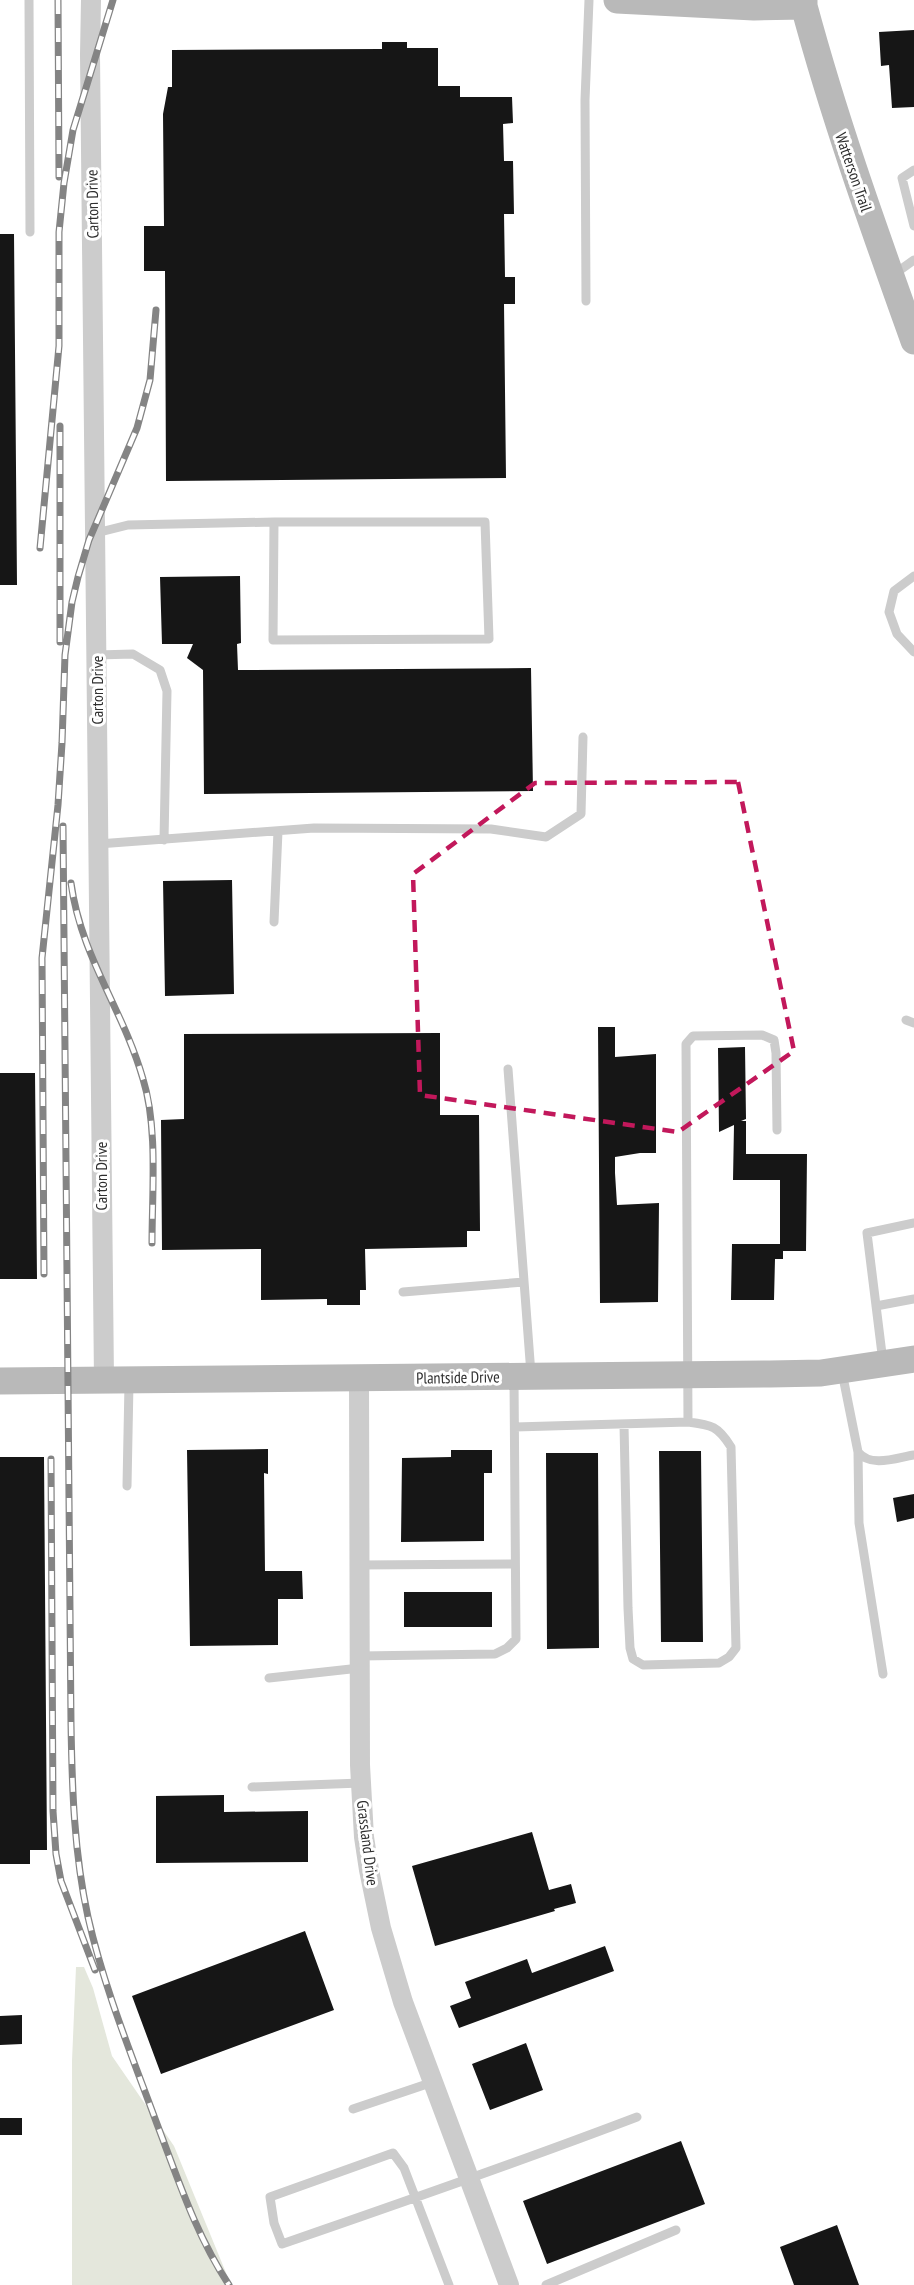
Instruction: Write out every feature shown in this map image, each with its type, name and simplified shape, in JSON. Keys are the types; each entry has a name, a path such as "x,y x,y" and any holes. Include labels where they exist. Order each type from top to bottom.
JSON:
{"street":[{"name":"Carton Drive","path":"91,0 99,844 116,1380"},
{"path":"617,0 753,7 804,3"},
{"name":"Watterson Trail","path":"804,3 843,142 914,341"},
{"name":"Plantside Drive","path":"0,1381 821,1372 914,1359"},
{"name":"Grassland Drive","path":"359,1378 361,1783 364,1837 381,1928 403,2002 509,2285"}],"lane":[{"path":"29,0 30,232"},
{"path":"586,301 585,100 589,0"},
{"path":"914,170 902,178 914,226"},
{"path":"891,277 914,260"},
{"path":"96,533 128,525 274,522 485,522 489,639 273,640 274,522"},
{"path":"914,576 894,591 889,612 897,634 914,652"},
{"path":"97,655 133,654 160,670 164,680 167,691 164,840"},
{"path":"99,844 314,828 490,829 546,837 581,814 583,737"},
{"path":"273,922 278,831"},
{"path":"688,1422 686,1044 693,1036 762,1035 774,1040 777,1130"},
{"path":"269,1678 360,1662 495,1653 507,1648 516,1639 515,1427 523,1376 524,1282 508,1070"},
{"path":"883,1364 867,1233 914,1223"},
{"path":"403,1292 524,1282"},
{"path":"876,1306 914,1299"},
{"path":"841,1370 858,1452 859,1523 883,1674"},
{"path":"116,1380 127,1486"},
{"path":"515,1427 688,1422 708,1424 722,1432 731,1447 736,1648 729,1657 719,1663 643,1665 633,1659 630,1648 628,1608 624,1425"},
{"path":"858,1452 864,1459 873,1462 914,1455"},
{"path":"359,1565 515,1564"},
{"path":"252,1787 361,1783"},
{"path":"353,2109 433,2082"},
{"path":"449,2285 414,2199 404,2168 393,2153 270,2197 274,2223 282,2244 414,2199 470,2180 637,2117"},
{"path":"546,2285 676,2230"}],"highlighted area":[{"path":"738,782 794,1051 678,1132 420,1095 413,874 535,783"}],"shaded area":[{"path":"76,1967 84,1967 93,1988 112,2056 174,2146 231,2285 72,2285 72,2061"}],"building":[{"path":"914,30 914,107 892,108 889,65 881,66 879,32"},
{"path":"382,42 407,42 407,48 438,48 438,86 460,86 460,97 512,97 513,123 503,124 504,161 513,161 514,214 504,214 505,277 515,277 515,304 504,304 506,478 166,481 165,271 144,271 144,226 164,226 163,114 168,87 172,87 172,50 382,49"},
{"path":"0,234 14,234 17,585 0,585"},
{"path":"240,576 241,643 237,644 238,670 531,668 533,791 204,794 203,670 187,658 193,644 162,644 160,577"},
{"path":"232,880 234,994 165,996 163,881"},
{"path":"598,1027 615,1027 615,1057 656,1054 656,1153 615,1157 615,1173 617,1205 659,1203 658,1302 600,1303"},
{"path":"440,1033 440,1115 479,1115 480,1231 467,1231 467,1247 365,1249 366,1290 360,1290 360,1305 327,1305 327,1299 261,1300 261,1249 162,1250 161,1120 184,1119 184,1034"},
{"path":"745,1047 746,1119 741,1121 746,1121 746,1154 807,1154 806,1251 783,1251 783,1259 775,1259 774,1300 731,1300 732,1244 780,1244 780,1180 733,1180 734,1125 719,1132 718,1048"},
{"path":"0,1073 35,1073 37,1279 0,1279"},
{"path":"268,1449 268,1474 264,1473 265,1571 302,1571 303,1599 278,1599 278,1645 190,1646 187,1450"},
{"path":"451,1450 492,1450 492,1473 484,1473 484,1541 401,1542 402,1458 451,1457"},
{"path":"659,1451 701,1451 703,1642 661,1642"},
{"path":"546,1453 598,1453 599,1648 547,1649"},
{"path":"0,1457 44,1457 47,1850 30,1850 30,1864 0,1864"},
{"path":"914,1494 914,1518 897,1522 893,1498"},
{"path":"404,1592 492,1592 492,1627 404,1627"},
{"path":"224,1795 224,1812 308,1811 308,1862 156,1863 156,1796"},
{"path":"532,1832 549,1890 571,1884 576,1903 435,1946 412,1866"},
{"path":"305,1931 334,2010 161,2074 132,1996"},
{"path":"605,1946 614,1971 459,2028 450,2006 471,1998 465,1982 527,1959 532,1973"},
{"path":"22,2015 22,2044 0,2045 0,2016"},
{"path":"526,2043 543,2090 490,2110 472,2064"},
{"path":"0,2118 22,2118 22,2135 0,2135"},
{"path":"681,2141 705,2204 547,2264 523,2201"},
{"path":"837,2225 859,2285 794,2285 780,2247"}],"railway":[{"path":"58,0 59,177"},
{"path":"40,548 59,346 59,232 64,183 73,130 113,0"},
{"path":"44,1274 42,958 58,805 65,655 72,602 89,540 137,428 150,380 156,310"},
{"path":"60,426 60,642"},
{"path":"63,826 71,1723 77,1845 88,1917 119,2022 188,2206 217,2266 229,2285"},
{"path":"71,883 84,935 135,1054 148,1098 153,1160 152,1243"},
{"path":"51,1459 53,1811 56,1854 61,1881 95,1970"}]}
